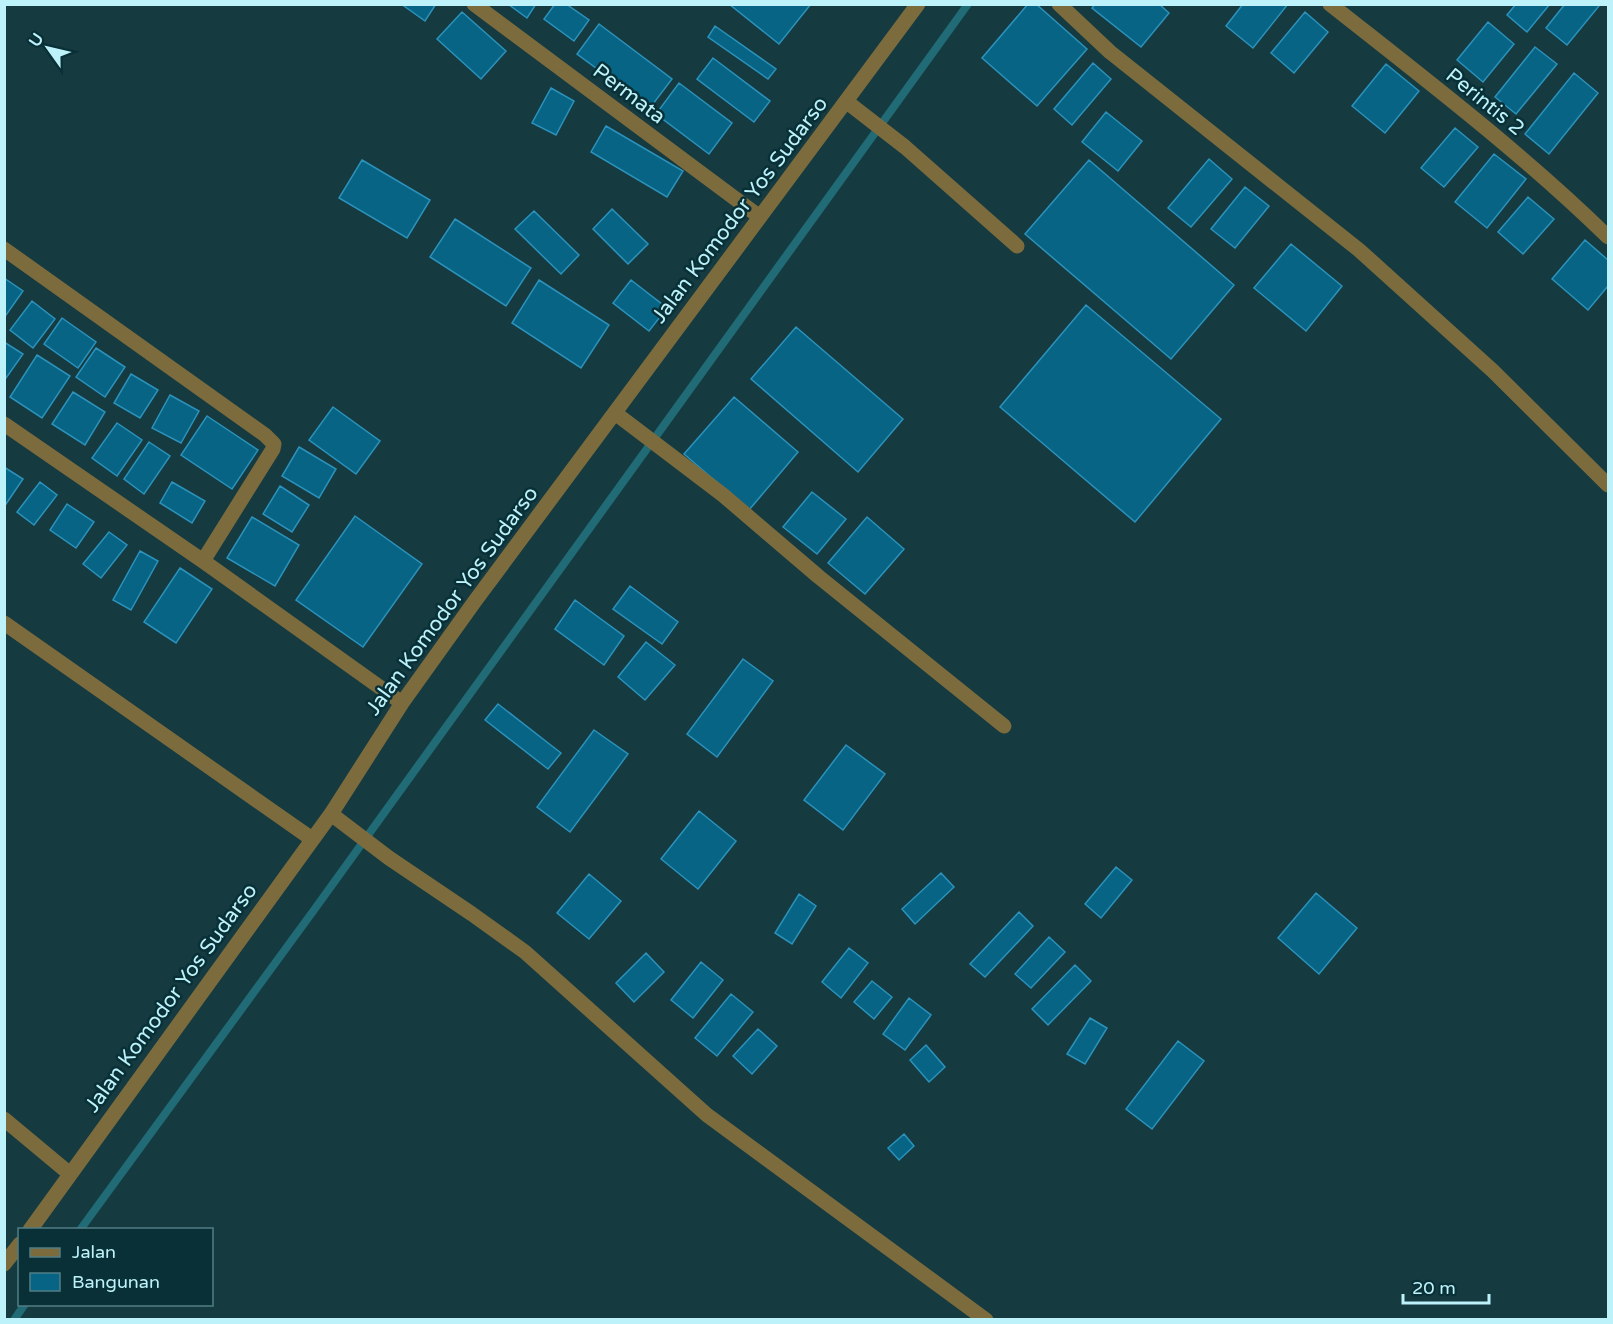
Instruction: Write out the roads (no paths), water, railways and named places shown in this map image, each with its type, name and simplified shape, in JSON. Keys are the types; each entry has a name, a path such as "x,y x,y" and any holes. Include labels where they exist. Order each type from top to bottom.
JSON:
{"street":[{"name":"Permata","path":"474,4 760,217"},
{"name":"Jalan Komodor Yos Sudarso","path":"31,1228 331,814 402,703 482,592 918,4"},
{"path":"1059,4 1110,52 1359,250 1493,370 1608,485"},
{"name":"Perintis 2","path":"1330,4 1488,130 1608,237"},
{"path":"847,102 905,147 1017,246"},
{"path":"4,249 265,435 274,444 203,561"},
{"path":"615,413 723,495 819,577 1004,726"},
{"path":"4,424 203,561 402,703"},
{"path":"4,623 312,839"},
{"path":"331,814 389,858 525,952 707,1115 986,1320"},
{"path":"4,1119 70,1174"},
{"path":"4,1264 18,1246"}],"waterway":[{"path":"81,1228 968,4"},
{"path":"14,1320 24,1306"}]}
